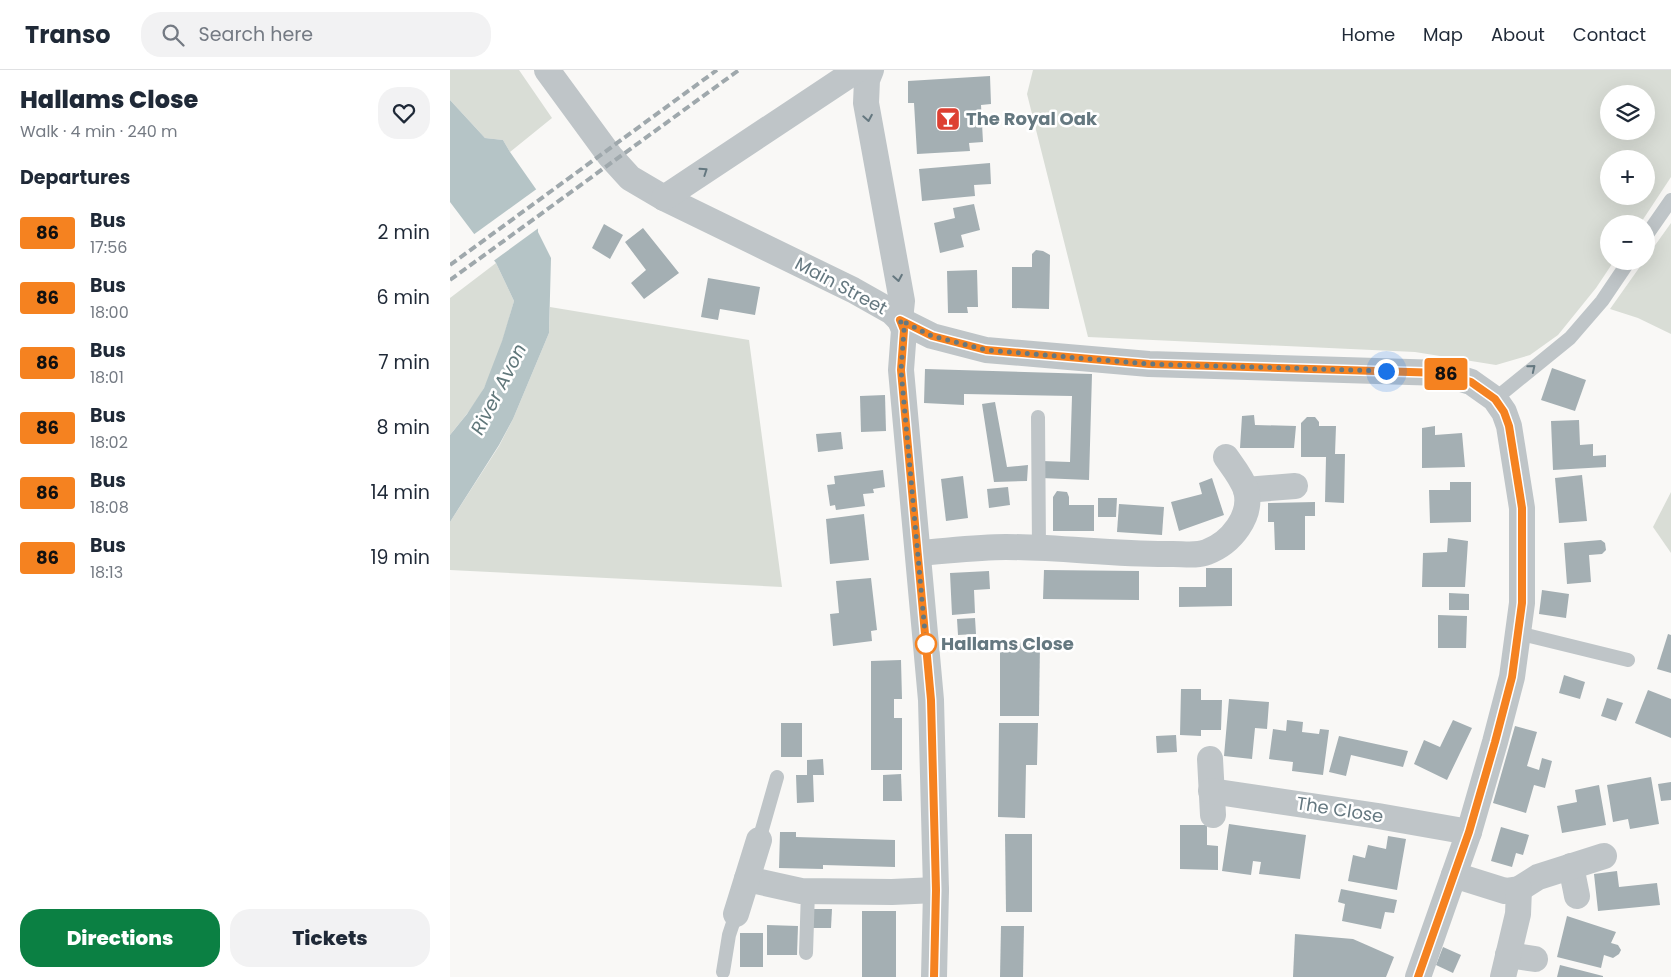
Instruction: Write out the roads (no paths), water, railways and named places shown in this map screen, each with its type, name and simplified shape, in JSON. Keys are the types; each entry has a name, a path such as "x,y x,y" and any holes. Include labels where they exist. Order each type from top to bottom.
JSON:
{"street":[{"name":"Main Street","path":"547,70 610,156 630,178 664,198 853,290 892,312 900,320 932,336 986,350 1149,364 1442,373 1471,382 1495,399 1504,412 1509,426 1522,508 1522,603 1512,677 1469,832 1418,977"},
{"path":"664,198 857,70"},
{"path":"871,70 867,80 866,103 902,302 900,320 904,330 901,370 931,700 936,890 934,977"},
{"path":"918,553 1004,547 1154,554 1205,553 1220,546 1234,533 1244,517 1248,505 1246,490 1240,477 1226,457"},
{"path":"1246,490 1296,486"},
{"name":"The Close","path":"1210,759 1212,803 1378,816 1469,832"},
{"path":"736,914 759,840"},
{"path":"1454,874 1505,890 1519,889 1538,876 1604,856"},
{"path":"1571,866 1577,896"},
{"path":"747,879 808,891 892,892 936,890"},
{"path":"1519,889 1518,914 1506,966 1535,960"}],"lane":[{"path":"1655,223 1671,200"},
{"path":"1495,399 1570,338 1602,301 1623,270"},
{"path":"1038,417 1039,548"},
{"path":"1518,633 1628,660"},
{"path":"759,840 777,777"},
{"path":"806,953 808,891"},
{"path":"723,972 729,935 736,914"}],"water":[{"name":"River Avon","path":"450,100 485,138 503,140 538,192 538,232 551,258 549,333 513,419 499,445 450,522 450,435 484,388 502,341 514,301 496,263 450,202"}],"railway":[{"path":"450,265 717,70"},
{"path":"450,280 739,70"}],"place":[{"name":"The Royal Oak","path":"948,119"},
{"name":"Hallams Close","path":"926,644"}]}
